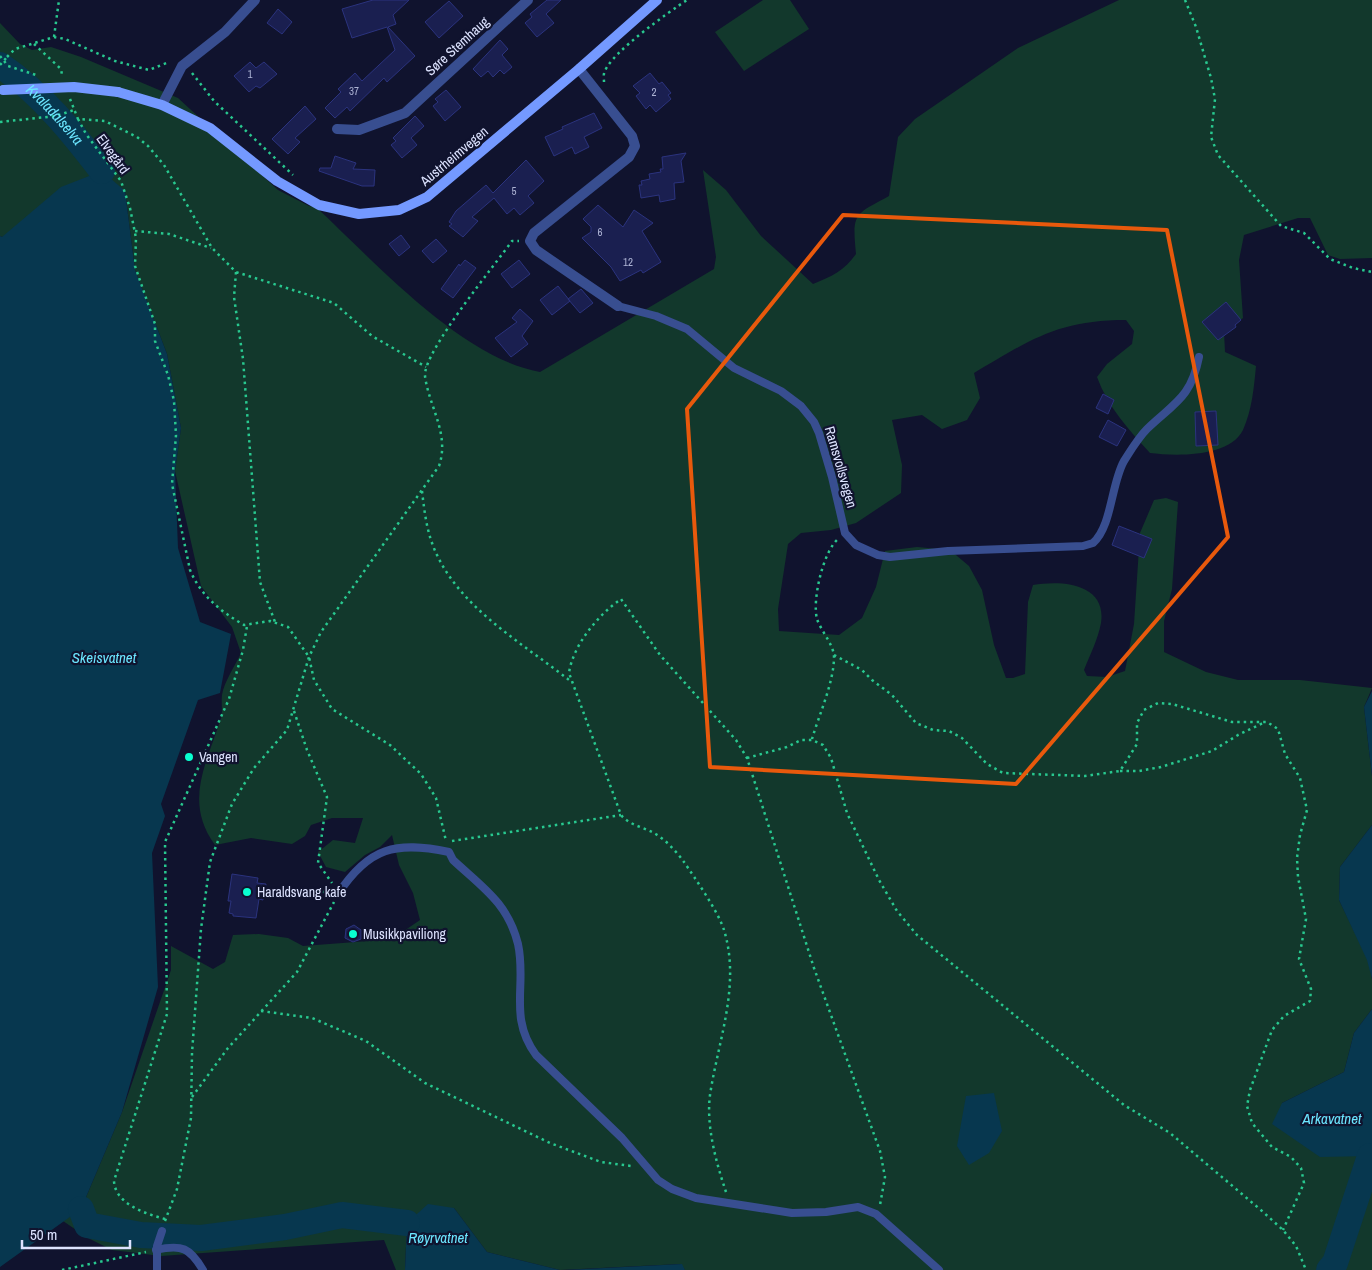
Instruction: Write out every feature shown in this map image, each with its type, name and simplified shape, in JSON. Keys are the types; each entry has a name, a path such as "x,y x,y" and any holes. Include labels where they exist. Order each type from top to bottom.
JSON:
{"main road":[{"name":"Austrheimvegen","path":"2,90 74,87 118,92 162,105 210,128 277,181 319,205 359,214 399,210 427,196 579,69 657,0"}],"street":[{"path":"162,105 182,66 225,32 255,0"},
{"name":"Søre Stemhaug","path":"337,129 359,130 392,115 405,113 528,0"},
{"path":"530,241 534,233 629,157 635,146 632,136 579,69"},
{"name":"Ramsvollsvegen","path":"530,241 536,250 618,306"}],"lane":[{"name":"Ramsvollsvegen","path":"618,306 656,316 687,329 734,368 751,378 781,391 801,406 814,422 821,439 845,533"},
{"path":"845,533 856,545 878,555 890,557 948,551 1091,544 1097,540 1103,528 1114,485 1123,463 1146,430 1184,396 1197,370 1200,356"},
{"path":"338,894 350,876 374,857 392,848 412,846 449,852 453,860 496,898 512,928 519,955 518,1005 521,1027 526,1043 622,1138 658,1180 684,1195 792,1213 826,1212 858,1207 876,1214 939,1270"},
{"path":"157,1270 156,1250 162,1231"},
{"path":"156,1250 176,1247 183,1248 194,1256 204,1270"}],"path":[{"path":"54,37 59,0"},
{"path":"605,101 604,71 616,56 671,10 687,0"},
{"path":"1184,0 1196,27 1211,78 1214,99 1212,137 1218,155 1281,226 1304,233 1330,259 1372,272"},
{"path":"0,65 15,49 54,37 65,39 115,61 149,70 170,62 182,66 191,71 214,101 294,176"},
{"path":"34,44 61,69 62,76"},
{"path":"0,56 8,66 46,78"},
{"name":"Elvegård","path":"0,122 56,116 74,110 86,134 121,181 135,231 135,266 155,324 155,341 168,375 174,401 176,435 172,484 190,570 200,589 212,604 247,626"},
{"path":"78,119 105,121 137,137 148,146 164,164 212,248 236,272 334,303 372,336 426,368"},
{"path":"135,231 169,234 212,248"},
{"path":"162,1231 173,1202 191,1118 192,1053 201,929 210,862 232,804 254,768 284,736 309,657 321,632 439,466 443,451 442,436 425,374 426,368 448,327 512,241 530,241"},
{"path":"236,272 234,297 244,368 260,582 275,622"},
{"path":"422,491 432,541 443,566 457,585 483,613 570,681"},
{"path":"812,740 832,674 834,656 817,618 817,605 825,560 833,543 845,533"},
{"path":"730,1202 719,1172 710,1126 710,1096 728,1015 729,971 724,930 684,862 670,846 655,833 626,820 621,815 570,681 570,667 586,636 597,621 620,599 660,655 736,740 747,758 814,968 883,1161 884,1187 876,1214"},
{"path":"166,1220 143,1213 129,1204 115,1190 114,1180 167,1014 164,842 229,699 243,650 247,626 263,622 275,622 288,627 309,657 314,680 332,709 390,745 421,774 436,798 449,852"},
{"path":"834,656 862,670 892,695 916,724 933,730 949,731 962,738 987,764 1003,773 1085,776 1161,767 1212,751 1238,735 1267,722"},
{"path":"1120,771 1137,744 1137,723 1144,710 1158,703 1172,704 1232,722 1267,722 1278,728 1285,754 1300,778 1308,810 1300,835 1297,858 1298,877 1306,919 1299,959 1310,984 1310,1000 1284,1016 1272,1030 1250,1090 1247,1106 1252,1123 1272,1147 1291,1157 1301,1168 1304,1183 1283,1230"},
{"path":"294,709 307,750 327,796 318,863 326,872 338,894"},
{"path":"747,758 787,747 801,740 812,740 823,745 831,758 847,813 879,880 897,911 917,934 1124,1105 1170,1133 1283,1230 1296,1246 1306,1270"},
{"path":"447,842 564,826 621,815"},
{"path":"278,894 308,890 338,894"},
{"path":"192,1097 214,1064 297,972 338,894"},
{"path":"261,1011 312,1018 366,1041 425,1083 550,1143 601,1162 648,1168"},
{"path":"62,1270 156,1250"}],"highlighted area":[{"path":"843,215 1167,230 1228,537 1016,784 710,767 687,409"}],"green space":[{"path":"763,0 790,0 809,29 744,71 715,32"},
{"path":"1119,0 1372,0 1372,258 1340,259 1328,255 1310,218 1298,218 1244,235 1239,260 1243,318 1224,332 1225,352 1256,366 1249,415 1243,430 1236,439 1226,446 1201,453 1173,455 1150,453 1126,426 1107,398 1097,377 1107,364 1132,344 1134,331 1126,320 1102,321 1063,328 1029,342 974,373 980,398 967,420 942,429 922,415 892,420 902,465 901,493 856,523 831,530 801,533 788,544 778,609 779,631 839,635 862,618 876,587 885,551 917,547 950,550 969,566 982,590 994,645 1006,678 1025,674 1028,602 1033,585 1056,583 1080,587 1090,592 1097,599 1101,610 1101,623 1096,641 1084,670 1087,676 1107,677 1125,671 1134,624 1140,533 1154,500 1166,498 1178,502 1172,589 1164,621 1164,652 1206,672 1238,680 1300,680 1372,688 1364,707 1372,776 1372,825 1340,867 1339,900 1368,960 1372,979 1372,1009 1354,1033 1344,1072 1282,1103 1372,1156 1372,1270 685,1270 681,1264 560,1270 487,1252 454,1208 407,1223 405,1270 396,1270 384,1240 161,1256 112,1250 88,1238 63,1221 81,1209 122,1112 171,970 171,946 213,969 225,962 233,935 259,934 288,938 303,946 369,941 401,933 420,920 413,893 399,865 392,835 380,847 365,855 345,872 326,867 318,852 333,840 355,843 363,818 332,818 311,825 305,836 292,844 251,838 215,845 205,829 200,813 199,797 201,782 221,718 223,690 241,653 232,627 201,586 175,471 181,428 167,354 135,270 125,191 2,237 0,236 0,23 20,44 32,50 51,47 81,57 178,98 278,190 309,206 316,207 392,279 450,328 480,348 510,363 540,372 714,269 716,257 703,170 726,190 761,236 813,284 832,276 852,260 856,254 855,223 862,212 889,196 898,137 915,119 1018,48"}],"water":[{"name":"Skeisvatnet","path":"102,171 125,191 135,270 167,354 181,428 175,471 178,548 200,622 231,634 220,693 198,700 161,804 165,816 152,853 158,987 122,1112 81,1209 0,1267 0,236 2,237 61,187"},
{"path":"1372,691 1372,776 1364,707"},
{"path":"1372,825 1372,979 1367,960 1339,900 1340,867"},
{"name":"Arkavatnet","path":"1372,1009 1372,1156 1320,1157 1272,1124 1282,1103 1344,1072 1354,1033"},
{"path":"994,1093 1002,1131 989,1153 969,1165 957,1146 966,1096"},
{"name":"Røyrvatnet","path":"428,1204 454,1208 487,1252 560,1270 405,1270 407,1223"},
{"path":"682,1264 685,1270 566,1270"}],"building":[{"path":"373,0 409,0 393,15 396,24 388,27 415,56 387,82 384,78 350,111 347,107 335,118 325,108 341,92 338,89 355,73 362,81 395,50 387,27 352,38 342,9"},
{"path":"547,0 561,0 546,14 554,23 537,37 525,23 532,17 530,14"},
{"path":"449,1 463,16 439,38 425,22"},
{"path":"278,9 292,22 282,34 267,23"},
{"path":"500,40 508,49 502,55 512,67 504,74 500,70 493,77 488,71 481,77 473,69"},
{"path":"250,62 256,68 264,62 277,74 260,88 256,86 249,92 234,76"},
{"path":"650,73 659,84 662,82 671,93 668,95 671,99 656,112 650,105 646,109 636,96 640,93 633,86"},
{"path":"446,90 461,107 445,121 433,106 438,102 435,99"},
{"path":"305,106 316,119 295,138 300,142 288,154 272,139"},
{"path":"594,113 602,128 584,137 589,147 575,154 572,147 554,156 545,137 563,129 562,127"},
{"path":"415,116 424,126 411,138 417,145 402,158 391,145 396,141 393,138"},
{"path":"686,153 681,161 684,182 674,183 675,199 660,202 659,195 641,198 639,185 642,185 641,181 650,179 649,174 661,172 660,169 663,169 662,157"},
{"path":"335,156 356,163 353,169 375,170 374,186 362,186 319,171 320,168 331,168"},
{"path":"526,160 544,181 528,196 534,203 520,215 514,208 507,214 494,198 472,217 478,221 463,237 449,226 452,224 449,222 456,211 486,185 493,193"},
{"path":"598,205 623,227 634,210 653,223 642,231 661,262 643,273 641,270 620,281 611,267 582,238 591,232 591,227 583,219"},
{"path":"401,235 410,247 399,256 389,244"},
{"path":"436,239 447,251 433,263 422,251"},
{"path":"465,260 476,268 453,298 441,289 459,264 460,266"},
{"path":"519,260 530,274 512,288 501,274"},
{"path":"558,286 570,301 552,315 540,300"},
{"path":"581,289 593,303 580,313 568,299"},
{"path":"1226,302 1241,320 1235,325 1236,327 1218,340 1202,322"},
{"path":"520,309 533,321 522,336 528,344 511,357 495,338 517,322 512,318"},
{"path":"1103,394 1114,400 1108,414 1096,408"},
{"path":"1216,411 1218,445 1196,446 1195,412"},
{"path":"1108,420 1126,430 1117,446 1099,437"},
{"path":"1119,526 1152,539 1144,558 1112,545"},
{"name":"Haraldsvang kafe","path":"232,874 258,878 257,883 266,884 263,900 259,899 256,918 233,916 233,914 229,913 231,901 228,901"},
{"name":"Musikkpaviliong","path":"354,925 361,930 361,939 353,942 345,938 346,929"}],"waterway":[{"name":"Kvaladalselva","path":"0,65 42,100 68,128 102,171"},
{"path":"1329,1270 1335,1263 1370,1156"},
{"path":"81,1209 87,1225 141,1235 201,1238 285,1227 342,1215 407,1223"}],"place":[{"name":"Vangen","path":"189,757"},
{"name":"Haraldsvang kafe","path":"247,892"},
{"name":"Musikkpaviliong","path":"353,934"}]}
